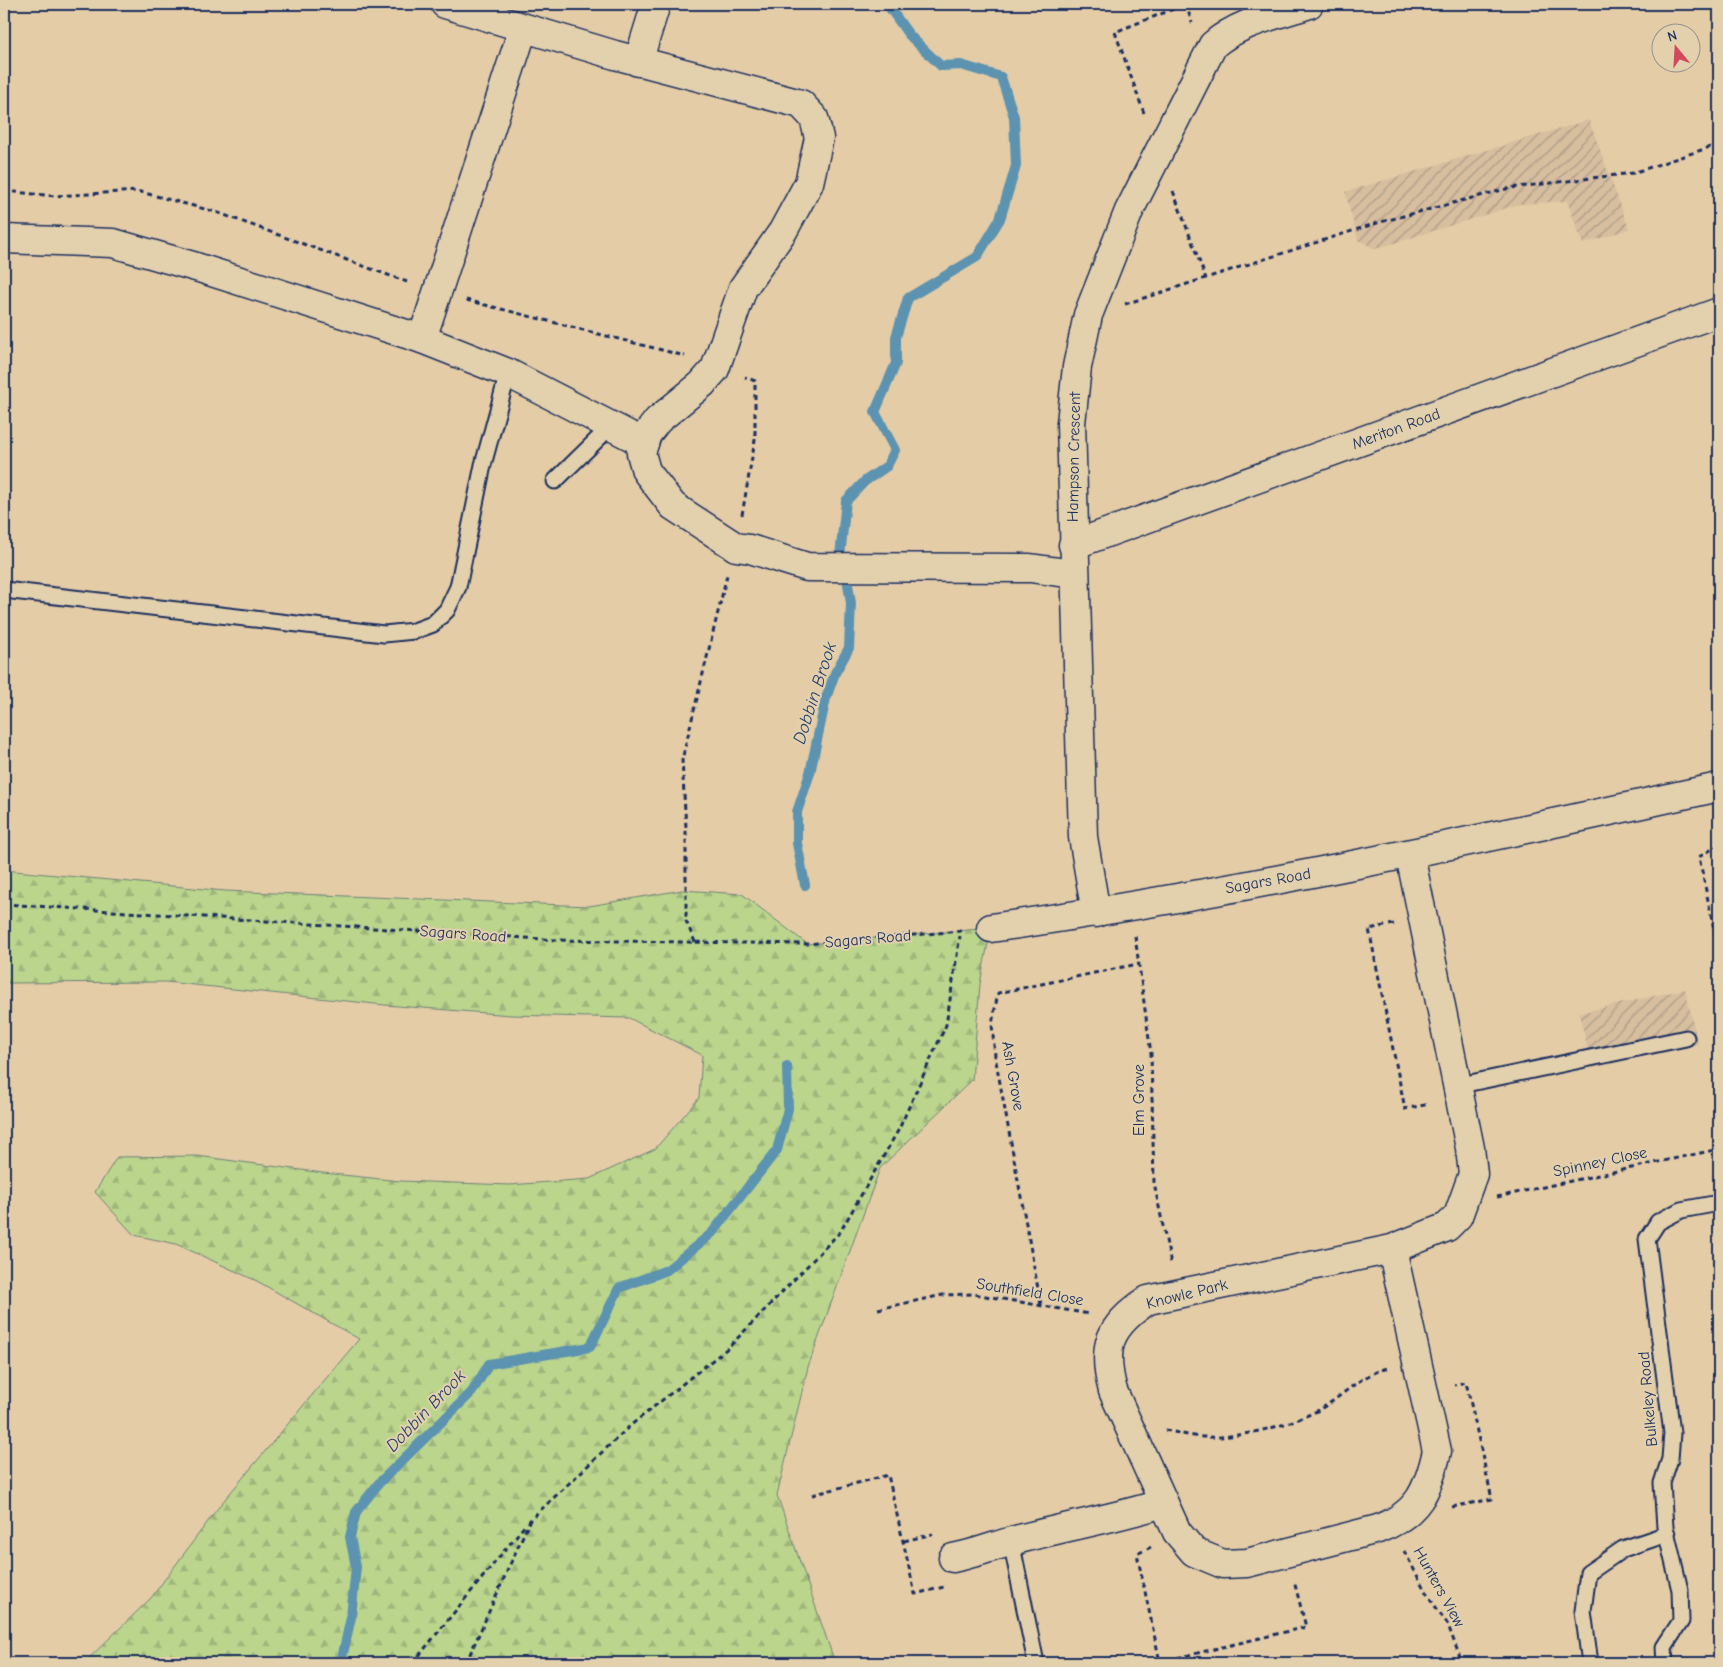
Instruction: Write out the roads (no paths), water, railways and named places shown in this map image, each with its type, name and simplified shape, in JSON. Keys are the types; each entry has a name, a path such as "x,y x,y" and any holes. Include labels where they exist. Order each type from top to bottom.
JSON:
{"street":[{"path":"444,4 476,9 523,29 638,62 801,104 814,118 819,138 809,183 783,231 743,288 716,364 702,384 658,420 647,434 640,453 646,470 673,506 743,548 807,567 900,569 1030,568 1074,574"},
{"path":"638,62 656,4"},
{"name":"Hampson Crescent","path":"1096,913 1083,837 1071,423 1077,367 1088,316 1129,211 1213,45 1224,35 1247,25 1309,4"},
{"path":"422,338 523,29"},
{"path":"4,239 113,243 422,338 508,373 644,443"},
{"name":"Meriton Road","path":"1074,545 1719,312"},
{"name":"Sagars Road","path":"991,928 1096,913 1410,855 1719,787"},
{"name":"Knowle Park","path":"1392,1249 1437,1451 1427,1488 1410,1512 1392,1523 1247,1562 1223,1564 1194,1552 1178,1532 1163,1503 1113,1391 1108,1371 1107,1353 1116,1328 1131,1312 1148,1300 1392,1249 1447,1227 1458,1216 1473,1174 1470,1148 1410,855"},
{"path":"953,1558 983,1552 1011,1541 1120,1517 1163,1503"}],"lane":[{"path":"4,590 384,634 414,631 433,624 447,610 458,587 483,465 508,373"},
{"path":"556,481 612,426"},
{"path":"1458,1092 1686,1038"},
{"name":"Bulkeley Road","path":"1665,1663 1664,1647 1682,1620 1680,1590 1667,1534 1662,1483 1670,1459 1672,1433 1647,1239 1658,1222 1681,1210 1719,1203"},
{"path":"1590,1663 1583,1611 1588,1573 1624,1550 1667,1534"},
{"path":"1011,1541 1036,1663"}],"waterway":[{"name":"Dobbin Brook","path":"805,885 797,843 797,812 810,773 826,698 835,673 849,648 851,603 846,572 840,556 846,501 865,481 887,466 895,450 875,412 896,363 896,337 908,298 977,257 1000,219 1016,166 1014,117 1001,77 961,65 941,66 909,35 887,4"},
{"name":"Dobbin Brook","path":"341,1663 351,1617 356,1567 350,1537 356,1512 379,1483 472,1392 489,1364 590,1347 619,1288 667,1270 712,1233 777,1150 788,1109 787,1066"}]}
